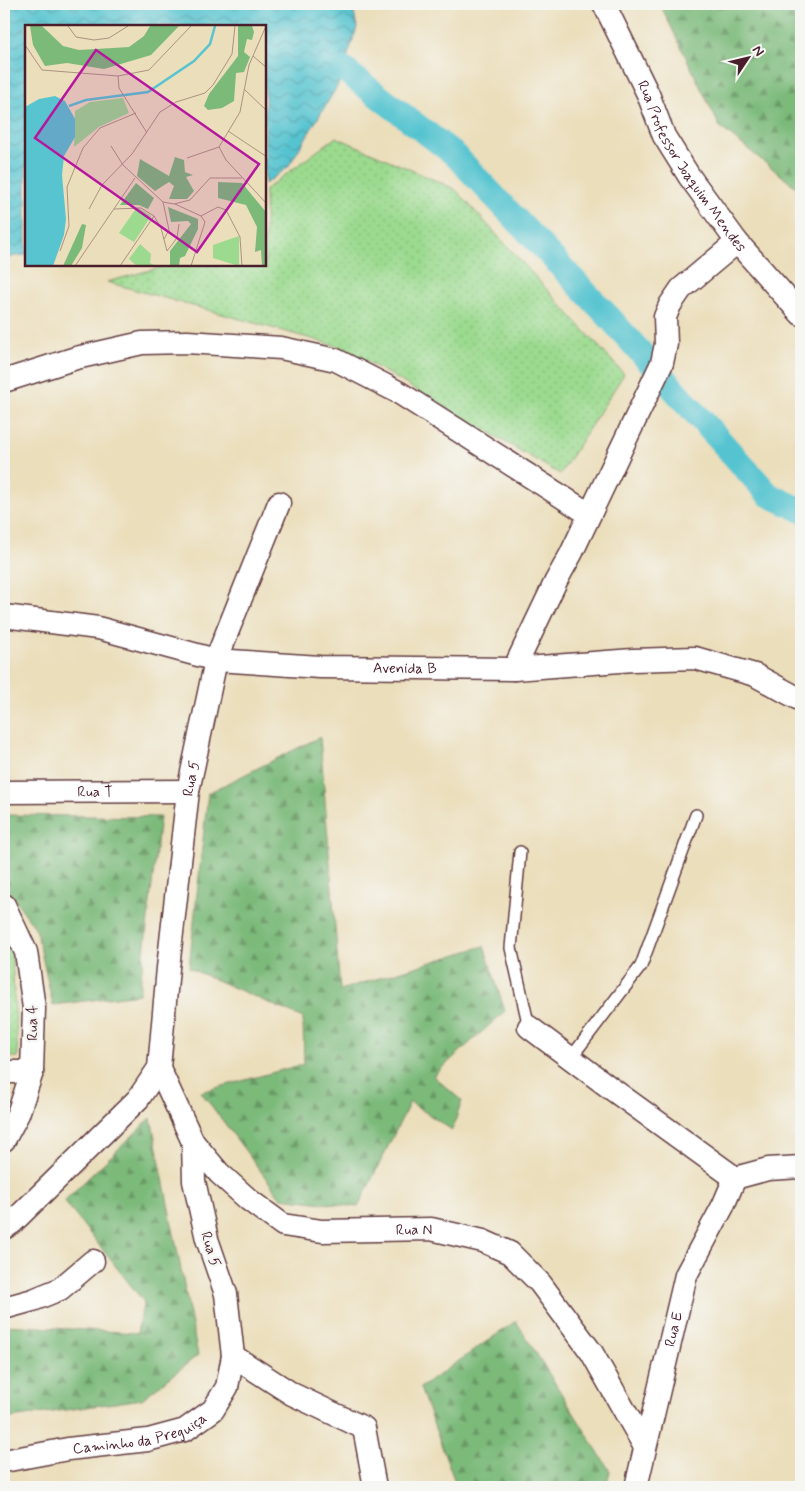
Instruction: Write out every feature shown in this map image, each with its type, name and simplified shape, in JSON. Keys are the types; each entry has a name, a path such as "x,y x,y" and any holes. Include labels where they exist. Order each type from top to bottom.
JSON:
{"street":[{"name":"Rua Professor Joaquim Mendes","path":"604,4 648,94 664,136 689,176 738,242 801,314"},
{"path":"514,669 662,363 666,344 666,317 670,305 681,289 738,242"},
{"path":"4,381 76,358 142,342 187,342 281,348 336,360 398,392 588,514"},
{"name":"Rua 5","path":"159,1068 188,791 216,660 280,503"},
{"name":"Avenida B","path":"4,616 98,628 216,660 320,667 514,669 633,660 695,658 755,675 801,700"},
{"name":"Rua T","path":"4,792 188,791"},
{"name":"Rua 4","path":"4,905 26,952 34,1008 32,1072 18,1114 4,1140"},
{"path":"528,1027 735,1178 768,1169 801,1167"},
{"path":"4,1228 138,1099 159,1068"},
{"name":"Rua N","path":"159,1068 193,1142 219,1173 243,1195 283,1225 322,1231 431,1229 482,1241 510,1254 540,1283 592,1353 645,1447"},
{"path":"4,1072 32,1072"},
{"name":"Rua 5","path":"193,1142 194,1181 207,1240 226,1294 233,1356"},
{"name":"Rua E","path":"636,1487 686,1275 735,1178"},
{"path":"4,1308 33,1300 60,1289 94,1261"},
{"path":"233,1356 292,1394 364,1428 375,1487"},
{"name":"Caminho da Preguiça","path":"4,1461 68,1449 148,1440 185,1430 213,1410 227,1387 233,1356"}],"lane":[{"path":"570,1059 641,966 696,815"},
{"path":"520,852 511,948 528,1027"}],"green space":[{"path":"660,4 801,4 801,191 720,127"},
{"path":"336,137 455,189 624,374 560,474 344,348 107,282 164,266 266,266 266,189"},
{"path":"320,737 340,990 484,946 505,1011 433,1076 462,1101 452,1130 410,1102 358,1207 281,1198 201,1092 304,1064 303,1018 189,968 208,793"},
{"path":"4,815 160,817 139,994 53,1005 36,929 4,884"},
{"path":"4,927 10,927 18,1057 4,1057"},
{"path":"151,1118 198,1355 142,1399 4,1419 4,1325 137,1333 144,1302 64,1201"},
{"path":"516,1321 610,1471 606,1487 457,1487 420,1388"}],"water":[{"path":"4,4 352,4 357,27 338,85 288,167 266,183 266,25 25,25 25,255 14,256 4,261"}],"waterway":[{"path":"343,69 454,154 607,315 769,495 801,510"}]}
